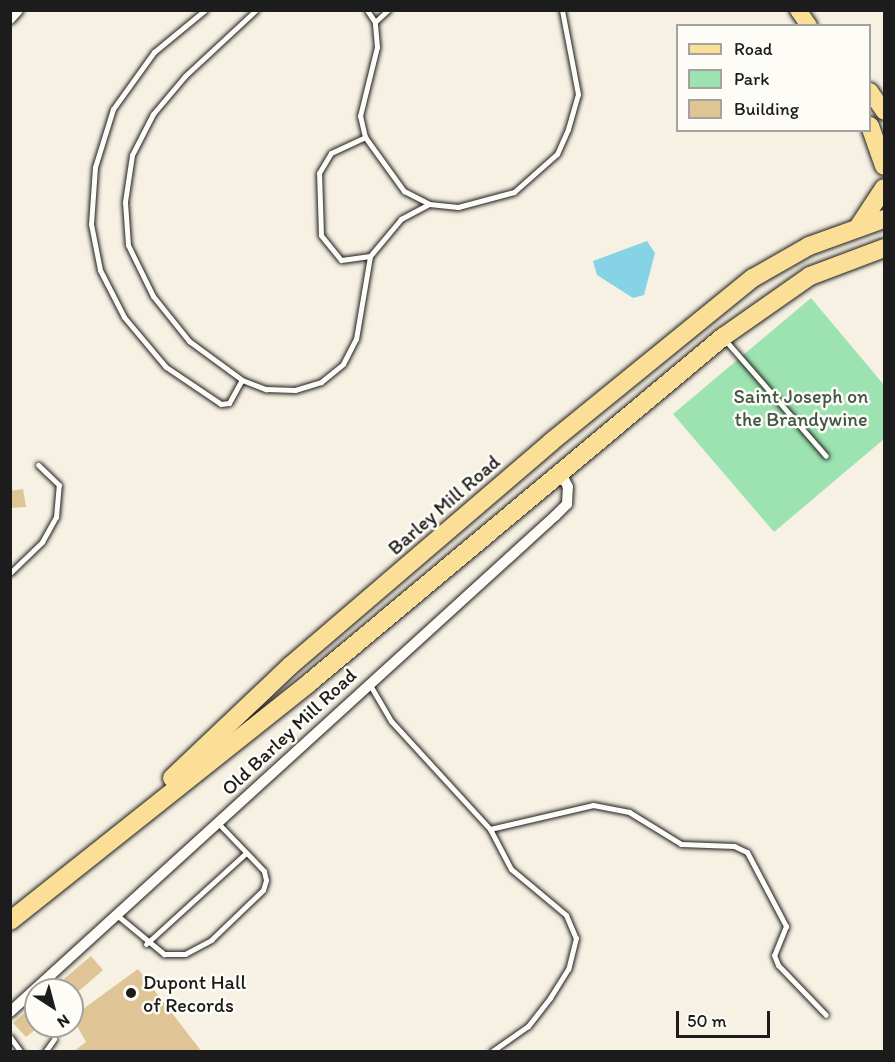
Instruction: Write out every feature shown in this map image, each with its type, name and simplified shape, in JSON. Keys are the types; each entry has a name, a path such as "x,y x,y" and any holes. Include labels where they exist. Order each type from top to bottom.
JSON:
{"highway":[{"path":"871,129 885,166"},
{"path":"859,226 885,188"},
{"name":"Barley Mill Road","path":"67,874 290,666 678,338 772,266 859,226 885,219"},
{"name":"Barley Mill Road","path":"10,921 309,683 723,337 810,276 885,248"},
{"path":"560,471 566,443 650,372 678,338"}],"main road":[{"path":"871,93 885,110"},
{"path":"871,123 885,142"}],"street":[{"path":"10,19 18,10"},
{"name":"Old Barley Mill Road","path":"10,1012 118,916 369,683 567,504 568,487 560,471"}],"lane":[{"path":"205,10 154,52 113,109 95,167 91,224 100,270 124,317 166,367 221,404 229,403 242,380"},
{"path":"256,10 184,76 153,114 132,155 125,202 128,245 153,296 189,341 242,380 266,389 295,390 321,382 343,364 356,339 370,256 401,219 429,204"},
{"path":"367,10 375,22 376,57 360,116 365,137 404,191 429,204 458,207 514,192 557,154 578,94 562,10"},
{"path":"375,22 388,10"},
{"path":"365,137 330,153 319,173 317,204 328,248 341,260 370,256"},
{"path":"723,337 826,456"},
{"path":"10,573 42,542 56,517 59,485 38,465"},
{"path":"369,683 391,721 490,829 511,869 566,915 576,938 568,969 550,998 528,1026 491,1052"},
{"path":"490,829 593,805 629,812 681,844 734,846 747,852 786,926 774,955 778,965 826,1016"},
{"path":"118,916 146,944 164,954 185,954 211,940 263,890 264,872 218,823"},
{"path":"146,944 246,853"},
{"path":"10,1037 21,1052"},
{"path":"45,1052 54,1039"}],"green space":[{"name":"Saint Joseph on the Brandywine","path":"811,298 884,385 884,439 774,532 673,414"}],"water":[{"path":"647,241 655,253 644,295 633,298 597,275 593,261"}],"building":[{"path":"23,489 26,507 10,508 10,491"},
{"path":"91,956 103,970 84,987 84,978 65,978"},
{"name":"Dupont Hall of Records","path":"138,969 202,1052 73,1052 86,1042 84,1038 84,1008"},
{"path":"24,1013 24,1035 13,1023"}],"place":[{"name":"Dupont Hall of Records","path":"131,993"}]}
